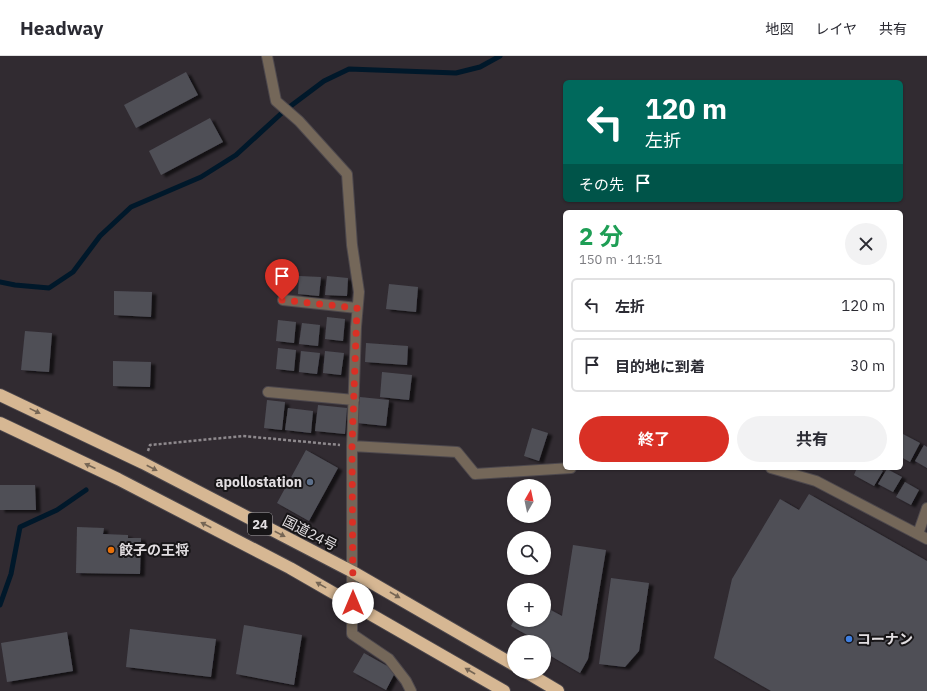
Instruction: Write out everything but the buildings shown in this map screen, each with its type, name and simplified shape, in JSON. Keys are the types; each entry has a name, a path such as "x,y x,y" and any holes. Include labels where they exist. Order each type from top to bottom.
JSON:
{"highway":[{"name":"国道24号","path":"0,395 143,463 353,572 507,661"},
{"name":"24","path":"0,423 118,479 283,564 504,691"},
{"path":"538,679 558,691"}],"street":[{"path":"267,56 276,101 298,121 347,174 352,245 359,292 357,308 352,446 352,634 390,659 406,681 410,691"},
{"path":"282,300 357,308"},
{"path":"268,392 354,400"},
{"path":"352,446 457,452 475,474 563,468"},
{"path":"778,470 816,481 923,537 927,508"}],"path":[{"path":"143,463 150,445 243,436 352,446"}],"waterway":[{"path":"0,282 49,288 73,272 100,236 131,207 201,177 236,155 284,111 324,81 349,69 456,73 480,67 500,56"},
{"path":"0,605 11,574 20,527 57,510 86,490"}],"place":[{"name":"apollostation","path":"310,482"},
{"name":"餃子の王将","path":"111,550"},
{"name":"コーナン","path":"849,639"}],"route":[{"path":"282,300 357,308 352,446 353,603"}]}
